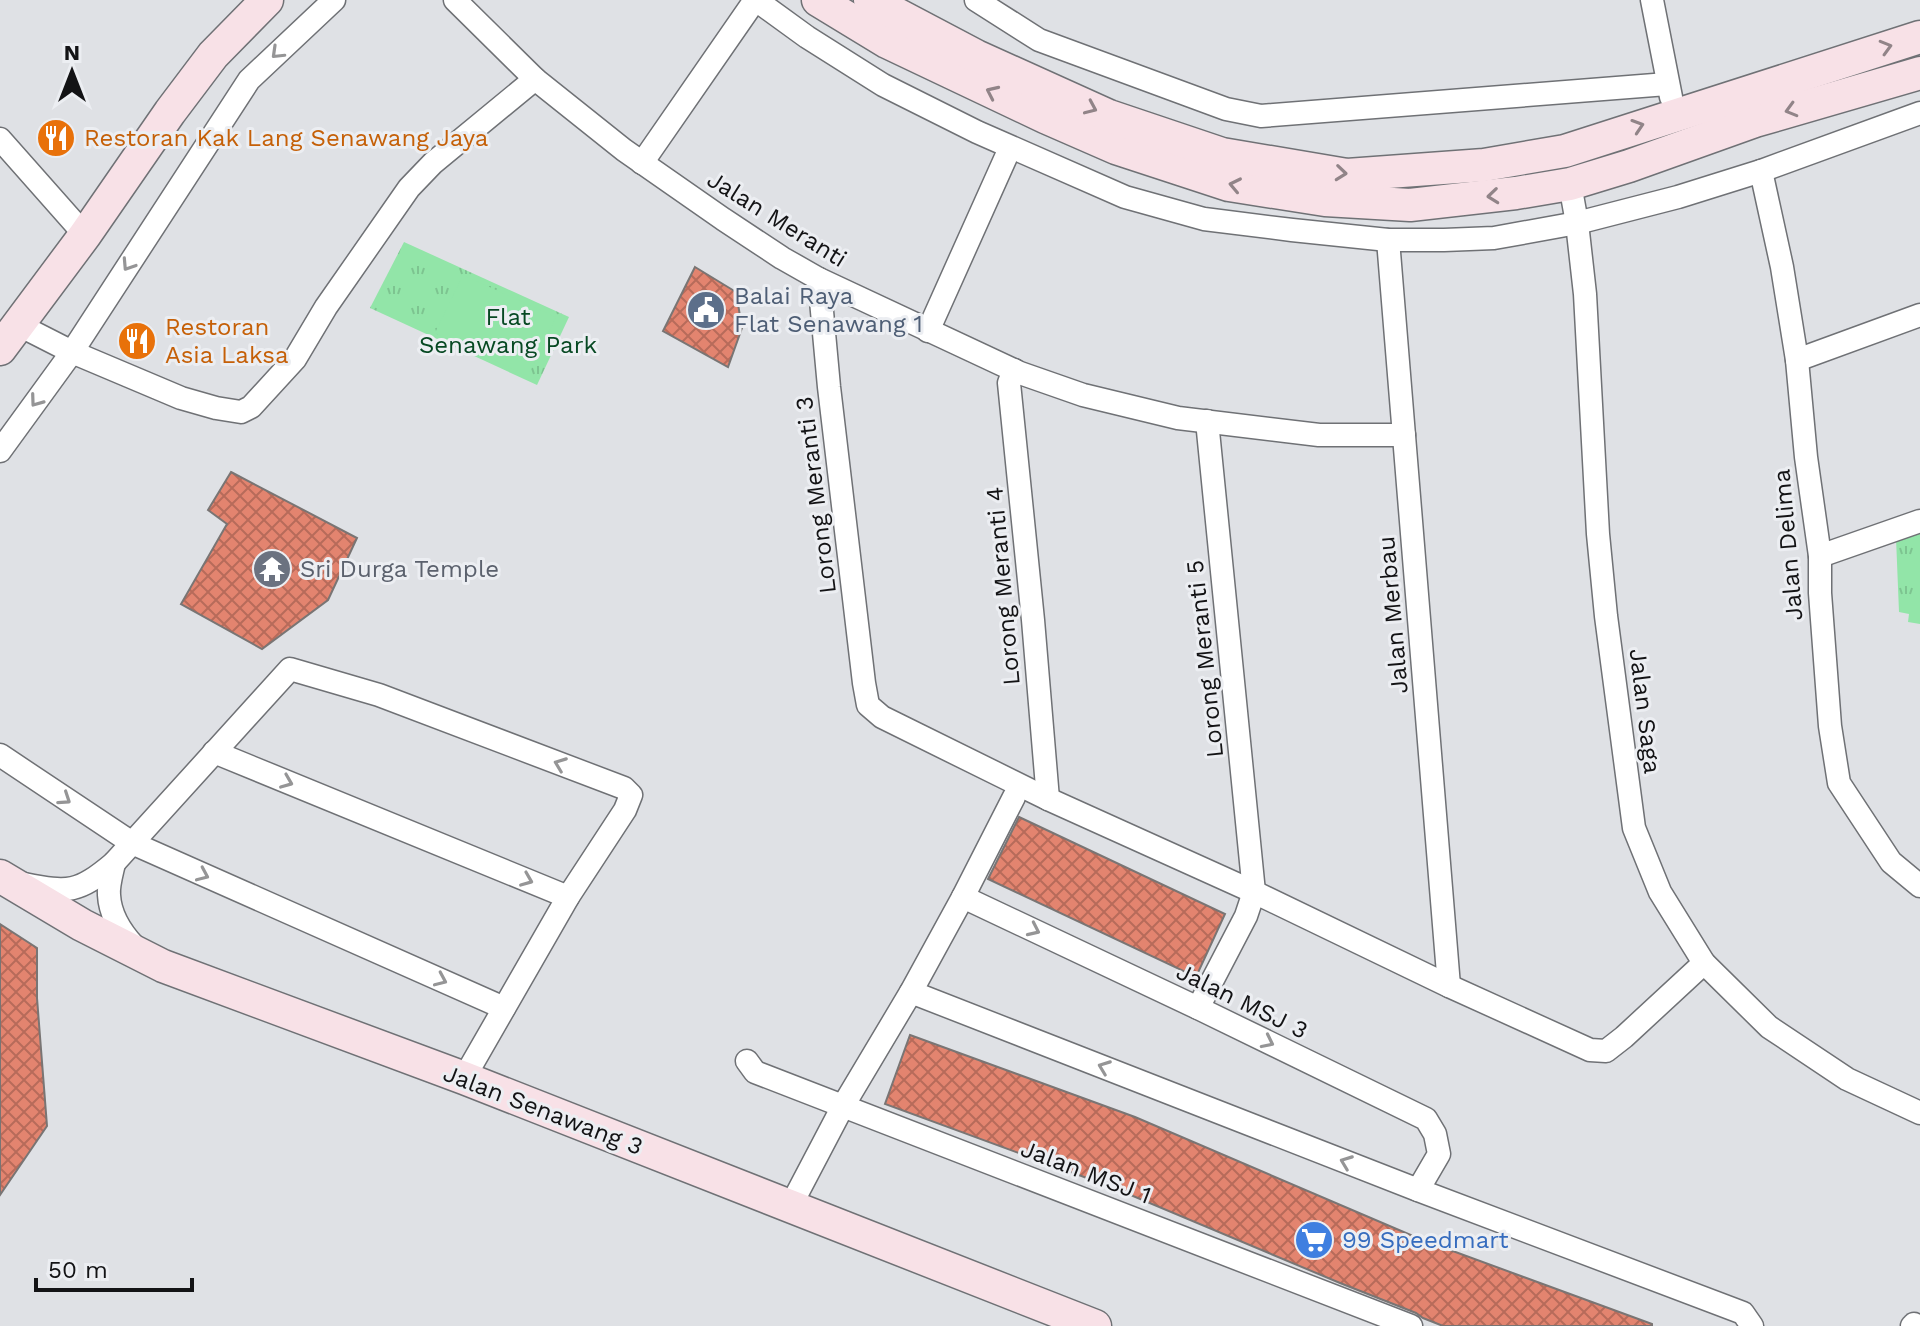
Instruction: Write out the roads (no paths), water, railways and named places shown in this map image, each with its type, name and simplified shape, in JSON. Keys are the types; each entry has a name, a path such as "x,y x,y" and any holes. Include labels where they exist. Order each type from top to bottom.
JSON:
{"street":[{"path":"267,0 213,55 9,337 72,352 181,398 241,412 251,407 295,359 326,307 409,188 433,163 535,79"},
{"path":"0,451 72,352 249,80 334,0"},
{"name":"Jalan Meranti","path":"455,0 535,79 642,163 770,250 819,279 928,331 1014,370 1083,395 1178,418 1319,435 1404,435"},
{"path":"642,163 755,0 883,85 1010,148 1125,197 1204,219 1388,240 1494,238 1577,223 1678,197 1761,171 1920,113"},
{"path":"818,0 887,42 1116,148 1229,185 1325,200 1410,205 1570,184 1755,121 1920,73"},
{"path":"870,0 976,56 1109,116 1222,154 1347,175 1484,165 1565,151 1671,99"},
{"path":"976,0 1039,40 1226,109 1261,116 1671,99 1920,37"},
{"path":"1652,0 1671,99"},
{"path":"0,139 85,235"},
{"path":"928,331 1010,148"},
{"name":"Jalan Delima","path":"1761,171 1782,267 1797,360 1820,556 1830,726 1839,783 1891,862 1920,886"},
{"name":"Jalan Saga","path":"1570,184 1585,294 1598,534 1606,616 1634,828 1660,892 1704,963 1769,1027 1847,1079 1920,1113"},
{"name":"Jalan Merbau","path":"1388,240 1449,986"},
{"name":"Lorong Meranti 3","path":"819,279 829,387 868,705 882,717 1048,799"},
{"path":"1797,360 1920,315"},
{"name":"Lorong Meranti 4","path":"1014,370 1009,383 1048,799"},
{"name":"Lorong Meranti 5","path":"1207,421 1254,892"},
{"path":"1820,556 1920,521"},
{"path":"3,878 50,889 73,889 92,882 114,863 290,669 379,695 624,788 631,795 625,810 568,897 464,1078"},
{"path":"214,752 568,897"},
{"path":"0,755 132,843 504,1008"},
{"path":"790,1207 843,1106 963,897 1014,797"},
{"path":"1048,799 1590,1050 1606,1051 1704,963"},
{"path":"114,863 109,895 114,916 121,933 145,957"},
{"name":"Jalan Senawang 3","path":"3,878 82,925 176,971 464,1078 1095,1326"},
{"path":"1198,1008 1246,916 1254,892"},
{"name":"Jalan MSJ 3","path":"963,897 1426,1119 1435,1134 1439,1154 1418,1190"},
{"path":"911,992 1743,1313 1752,1326"},
{"name":"Jalan MSJ 1","path":"747,1061 755,1072 1411,1326"}],"place":[{"name":"Restoran Kak Lang Senawang Jaya","path":"56,138"},
{"name":"Balai Raya Flat Senawang 1","path":"706,310"},
{"name":"Restoran Asia Laksa","path":"137,341"},
{"name":"Sri Durga Temple","path":"272,569"},
{"name":"99 Speedmart","path":"1314,1240"}],"park label":[{"name":"Flat Senawang Park","path":"508,331"}]}
